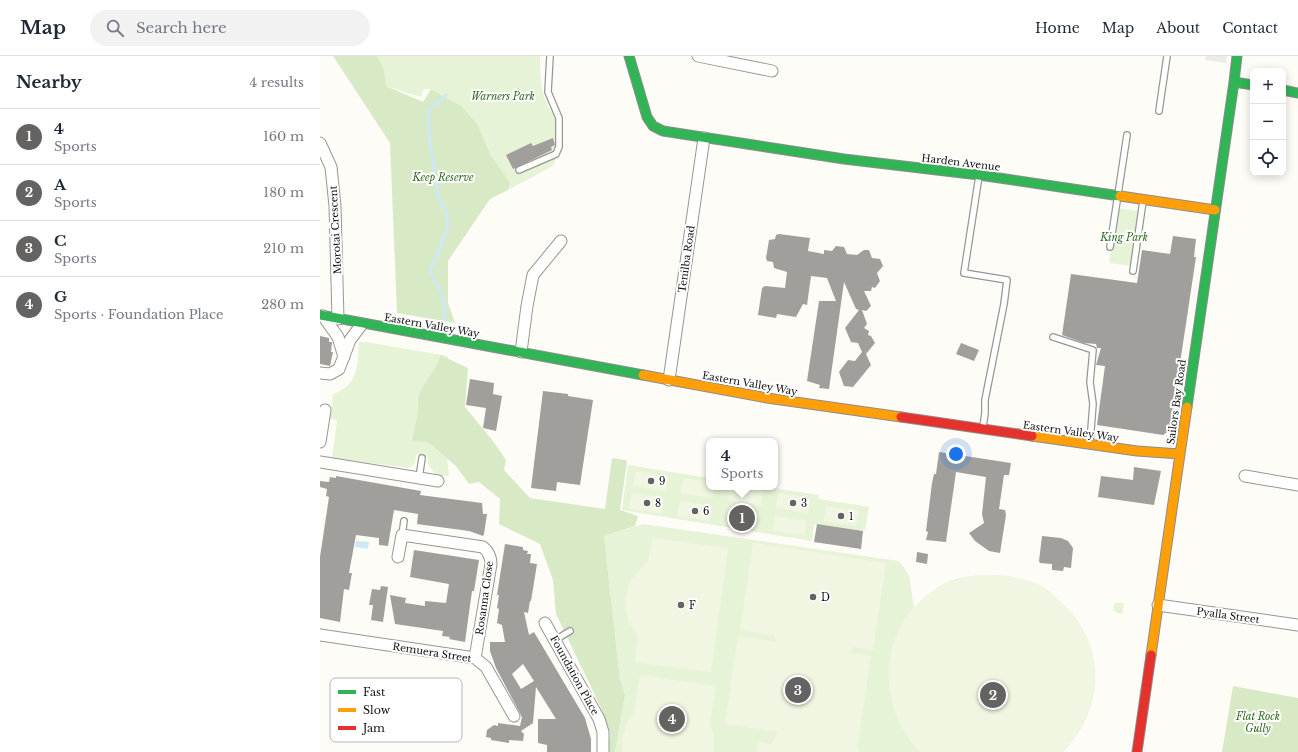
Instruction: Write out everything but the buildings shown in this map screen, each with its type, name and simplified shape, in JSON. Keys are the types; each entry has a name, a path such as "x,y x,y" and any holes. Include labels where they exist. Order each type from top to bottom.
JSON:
{"main road":[{"name":"Harden Avenue","path":"629,56 647,117 653,126 663,131 844,159 979,175 1215,210"},
{"name":"Sailors Bay Road","path":"1137,752 1237,56"},
{"path":"1234,82 1250,85"},
{"path":"1286,91 1298,93"},
{"name":"Eastern Valley Way","path":"321,316 767,398 1090,445 1137,451 1180,454"}],"street":[{"path":"698,56 772,71"},
{"name":"Tenilba Road","path":"669,380 704,138"},
{"name":"Morotai Crescent","path":"320,143 331,167 335,206 338,320"},
{"path":"521,352 533,275 561,241"},
{"path":"321,316 338,337 344,357"},
{"path":"320,373 335,373 339,370 350,340 362,324"},
{"path":"320,442 325,410"},
{"path":"320,462 438,480"},
{"path":"1245,476 1298,485"},
{"path":"398,557 402,535"},
{"name":"Rosanna Close","path":"402,535 483,547 489,554 491,564 475,658"},
{"name":"Pyalla Street","path":"1158,605 1298,625"},
{"name":"Foundation Place","path":"545,623 599,720 603,732 603,752"},
{"name":"Remuera Street","path":"320,635 475,658 486,667 514,716"}],"lane":[{"path":"519,170 556,154 559,147 559,118 548,92 550,56"},
{"path":"1160,111 1167,56"},
{"path":"1110,247 1127,135"},
{"path":"979,175 964,273 1008,280 985,400 986,413 983,429"},
{"path":"1133,271 1143,199"},
{"path":"1053,337 1093,350 1090,382 1093,404 1090,445"},
{"path":"419,478 422,458"},
{"path":"402,535 404,521"},
{"path":"555,640 570,631"}],"green space":[{"name":"Keep Reserve","path":"333,56 377,56 384,70 386,86 423,102 431,89 462,107 477,124 490,154 510,183 508,190 490,199 448,261 448,303 455,323 397,313 390,143"},
{"name":"Warners Park","path":"368,56 540,56 543,93 549,108 562,126 559,151 553,166 508,190 510,186 490,154 431,89 424,89 421,97 386,86 379,62"},
{"name":"King Park","path":"1117,208 1140,211 1132,266 1109,263"},
{"path":"359,342 448,356 442,408 449,476 435,474 428,464 428,457 416,455 415,464 409,468 332,458 337,420 330,419 333,394 342,390 348,385 355,374"},
{"path":"440,355 468,368 465,407 493,441 506,460 504,470 530,498 605,509 612,458 626,460 627,462 620,510 638,516 635,526 604,536 620,679 625,695 615,752 608,752 610,732 602,710 556,614 553,580 540,544 499,524 500,499 479,482 469,484 456,466 427,442 412,441 417,418 419,393 439,361"},
{"path":"628,465 706,478 706,490 778,490 778,489 819,495 819,499 869,507 865,531 814,524 812,541 622,510"},
{"name":"9","path":"636,471 668,476 666,491 633,486"},
{"path":"683,478 706,482 706,490 714,490 713,498 680,493"},
{"path":"730,490 763,491 761,506 728,500"},
{"name":"8","path":"632,493 664,498 662,514 629,508"},
{"name":"3","path":"778,493 810,498 808,513 776,508"},
{"name":"6","path":"680,501 712,506 709,521 677,516"},
{"name":"1","path":"826,506 859,511 856,526 824,521"},
{"path":"727,508 759,513 757,528 725,524"},
{"path":"775,516 807,521 805,535 773,531"},
{"path":"643,524 899,561 909,575 914,608 940,586 960,578 981,575 1002,575 1029,581 1045,589 1060,601 1075,618 1086,636 1093,656 1095,676 1093,696 1087,715 1077,734 1063,752 615,752 625,695 620,679 604,536"},
{"name":"F","path":"652,538 728,548 711,672 635,662 638,635 631,626 627,616 625,606 626,596 628,587 633,577 648,562"},
{"path":"753,543 886,563 873,650 854,647 849,653 871,656 857,744 859,752 755,752 757,751 758,742 771,744 778,732 725,724 738,636 777,642 774,635 740,630"},
{"path":"982,575 1017,578 1031,581 1042,586 1057,598 1077,619 1087,638 1093,657 1095,677 1093,697 1077,735 1063,752 920,752 901,727 891,699 889,670 894,642 906,617 925,597 951,582"},
{"path":"1115,603 1124,603 1122,614 1113,610"},
{"path":"640,675 716,686 710,724 714,736 714,752 622,752 622,739 627,723 634,713"},
{"name":"Flat Rock Gully","path":"1233,686 1298,698 1298,752 1222,752"}],"shaded area":[{"path":"1206,56 1227,56 1226,63 1205,60"}],"water":[{"path":"356,541 369,542 368,549 355,547"}],"waterway":[{"path":"444,322 444,302 437,284 430,272 448,227 447,215 438,195 429,135 429,110 446,95"}],"traffic: fast":[{"path":"629,56 647,117 653,126 663,131 844,159 979,175 1120,196"},
{"path":"1234,82 1237,56"},
{"path":"1187,407 1234,82 1250,85"},
{"path":"1286,91 1298,93"},
{"path":"320,315 643,375"}],"traffic: slow":[{"path":"1120,196 1215,210"},
{"path":"643,375 767,398 901,417"},
{"path":"1032,436 1137,451 1180,454 1187,407"},
{"path":"1151,655 1180,454"}],"traffic: jam":[{"path":"901,417 1032,436"},
{"path":"1137,752 1151,655"}],"place":[{"name":"9","path":"651,481"},
{"name":"8","path":"647,503"},
{"name":"3","path":"793,503"},
{"name":"6","path":"695,511"},
{"name":"1","path":"841,516"},
{"name":"4","path":"742,518"},
{"name":"D","path":"813,597"},
{"name":"F","path":"681,605"},
{"name":"C","path":"798,690"},
{"name":"A","path":"993,695"},
{"name":"G","path":"672,719"}]}
